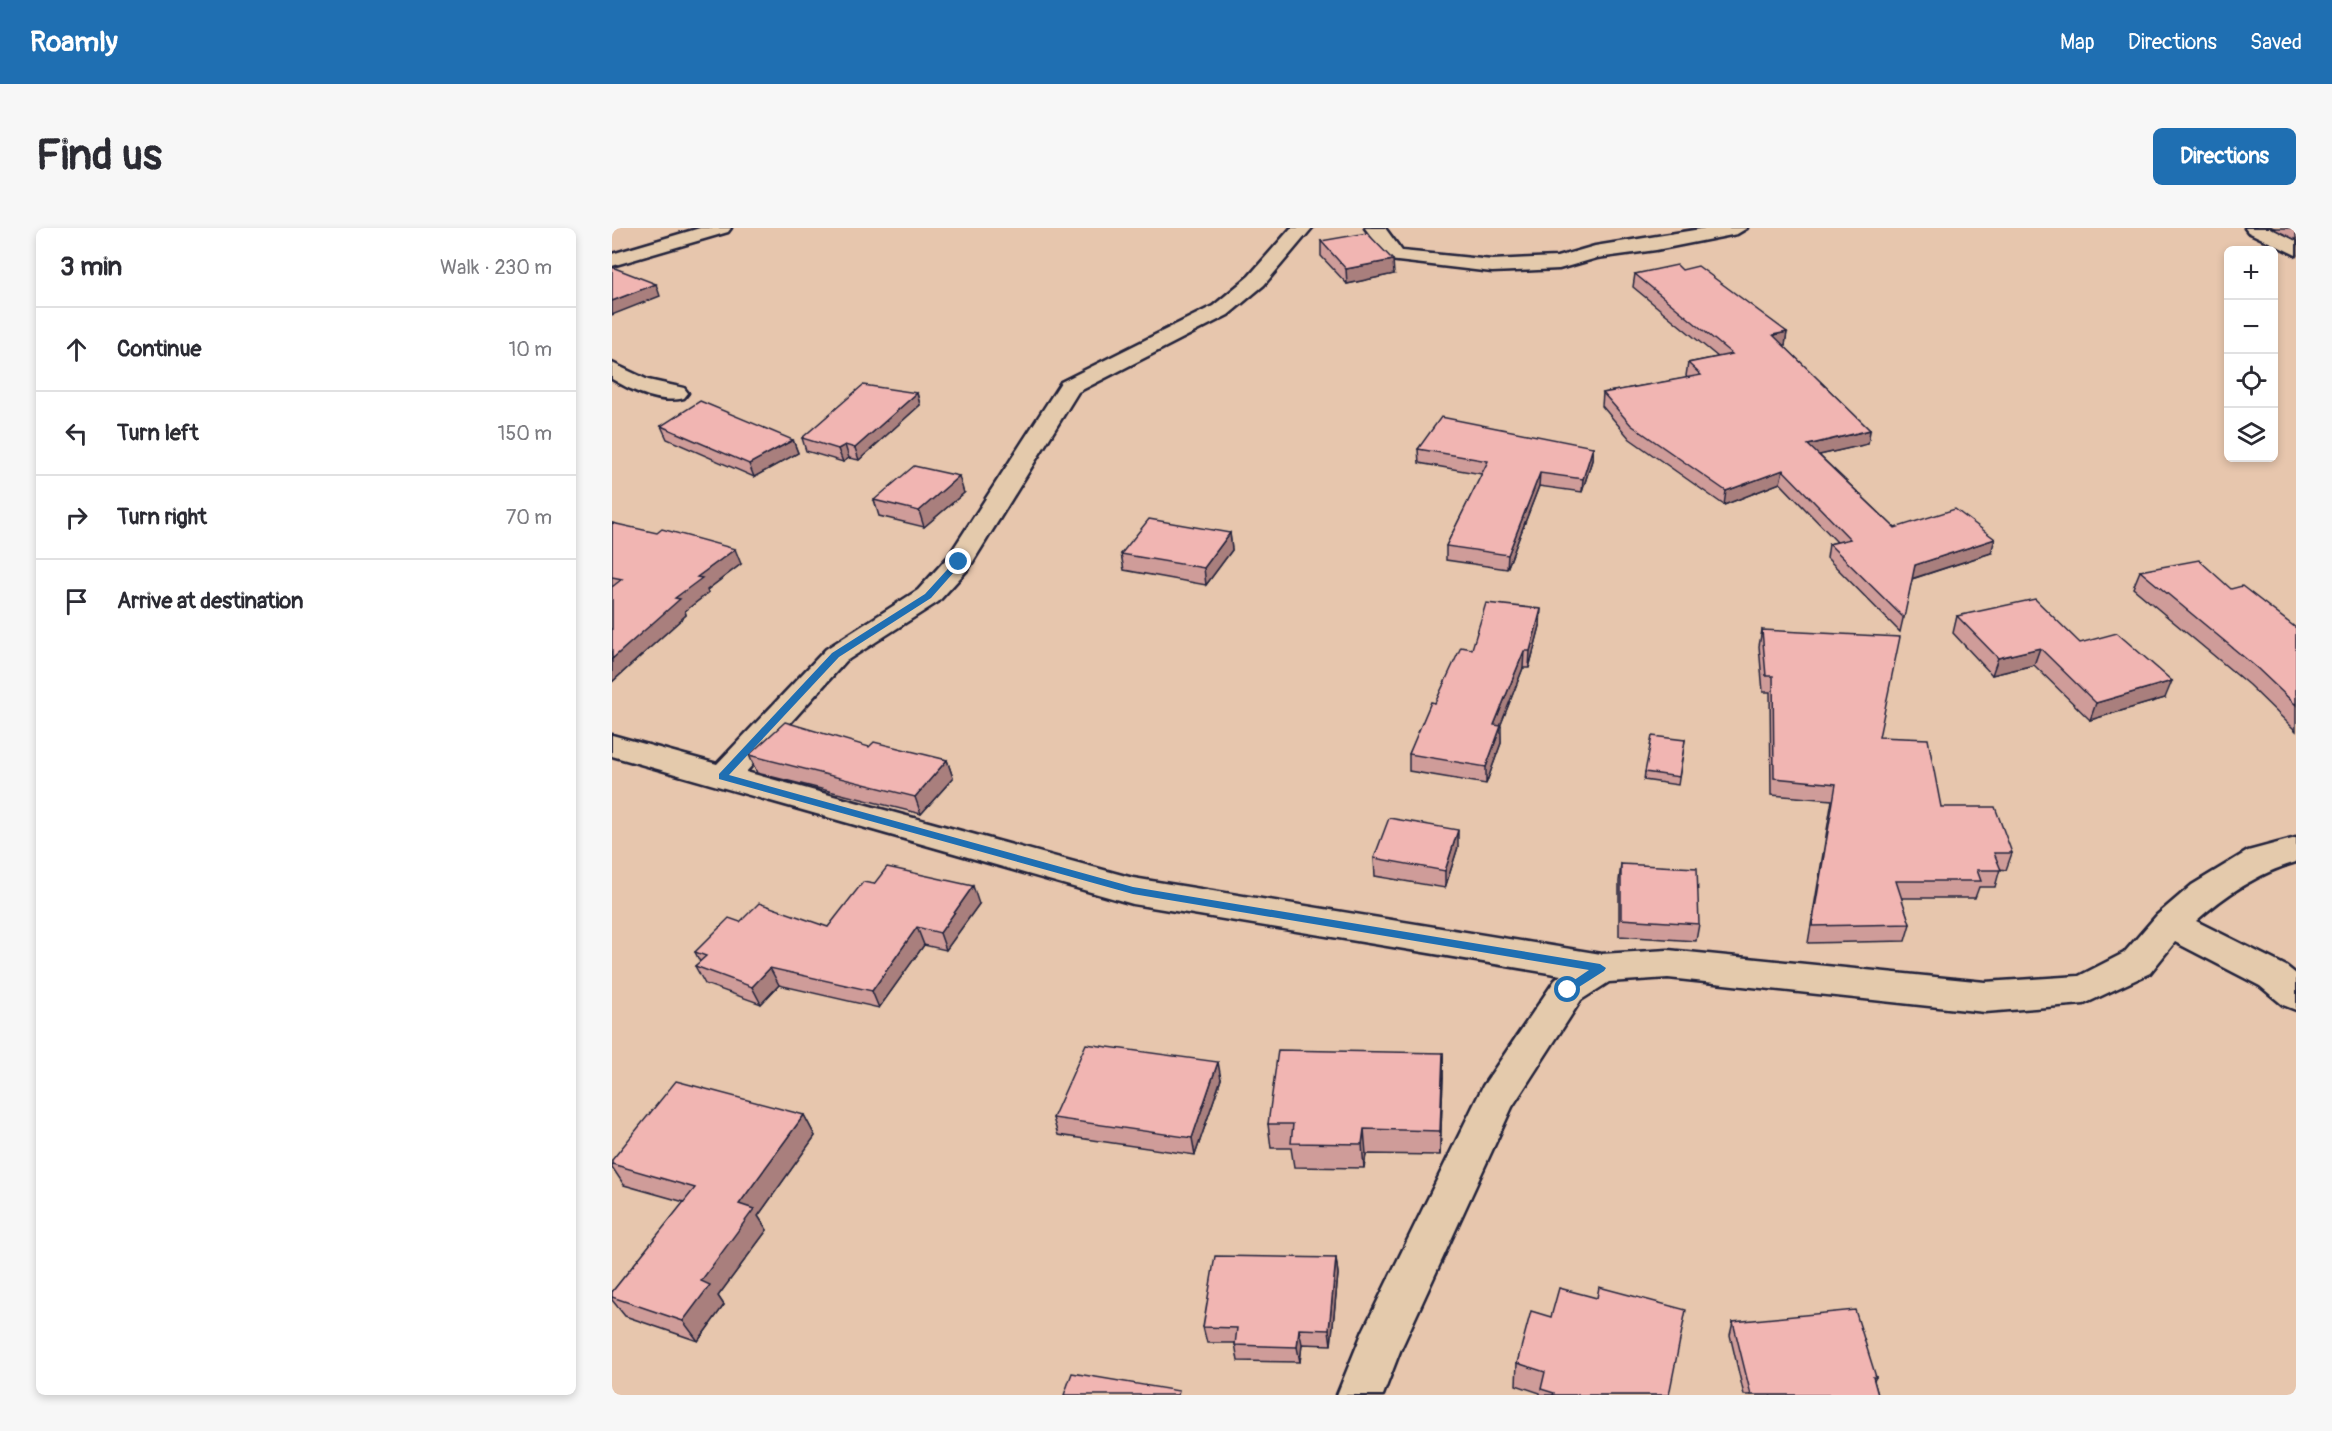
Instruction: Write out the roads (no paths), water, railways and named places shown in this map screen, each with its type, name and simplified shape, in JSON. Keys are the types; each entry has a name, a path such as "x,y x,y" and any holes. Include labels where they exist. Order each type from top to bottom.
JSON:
{"street":[{"path":"612,260 722,228"},
{"path":"723,777 836,655 928,596 959,562 1069,387 1089,374 1186,328 1232,302 1302,228"},
{"path":"1375,228 1396,256 1492,266 1559,263 1595,252 1656,244 1737,228"},
{"path":"2255,228 2296,249"},
{"path":"612,370 641,386 676,393"},
{"path":"612,745 1133,891 1600,968 1668,964 1985,997 2084,990 2137,963 2170,924 2204,894 2260,860 2296,850"},
{"path":"2170,924 2273,976 2296,995"},
{"path":"1360,1395 1379,1346 1497,1098 1568,990 1600,968"}]}
